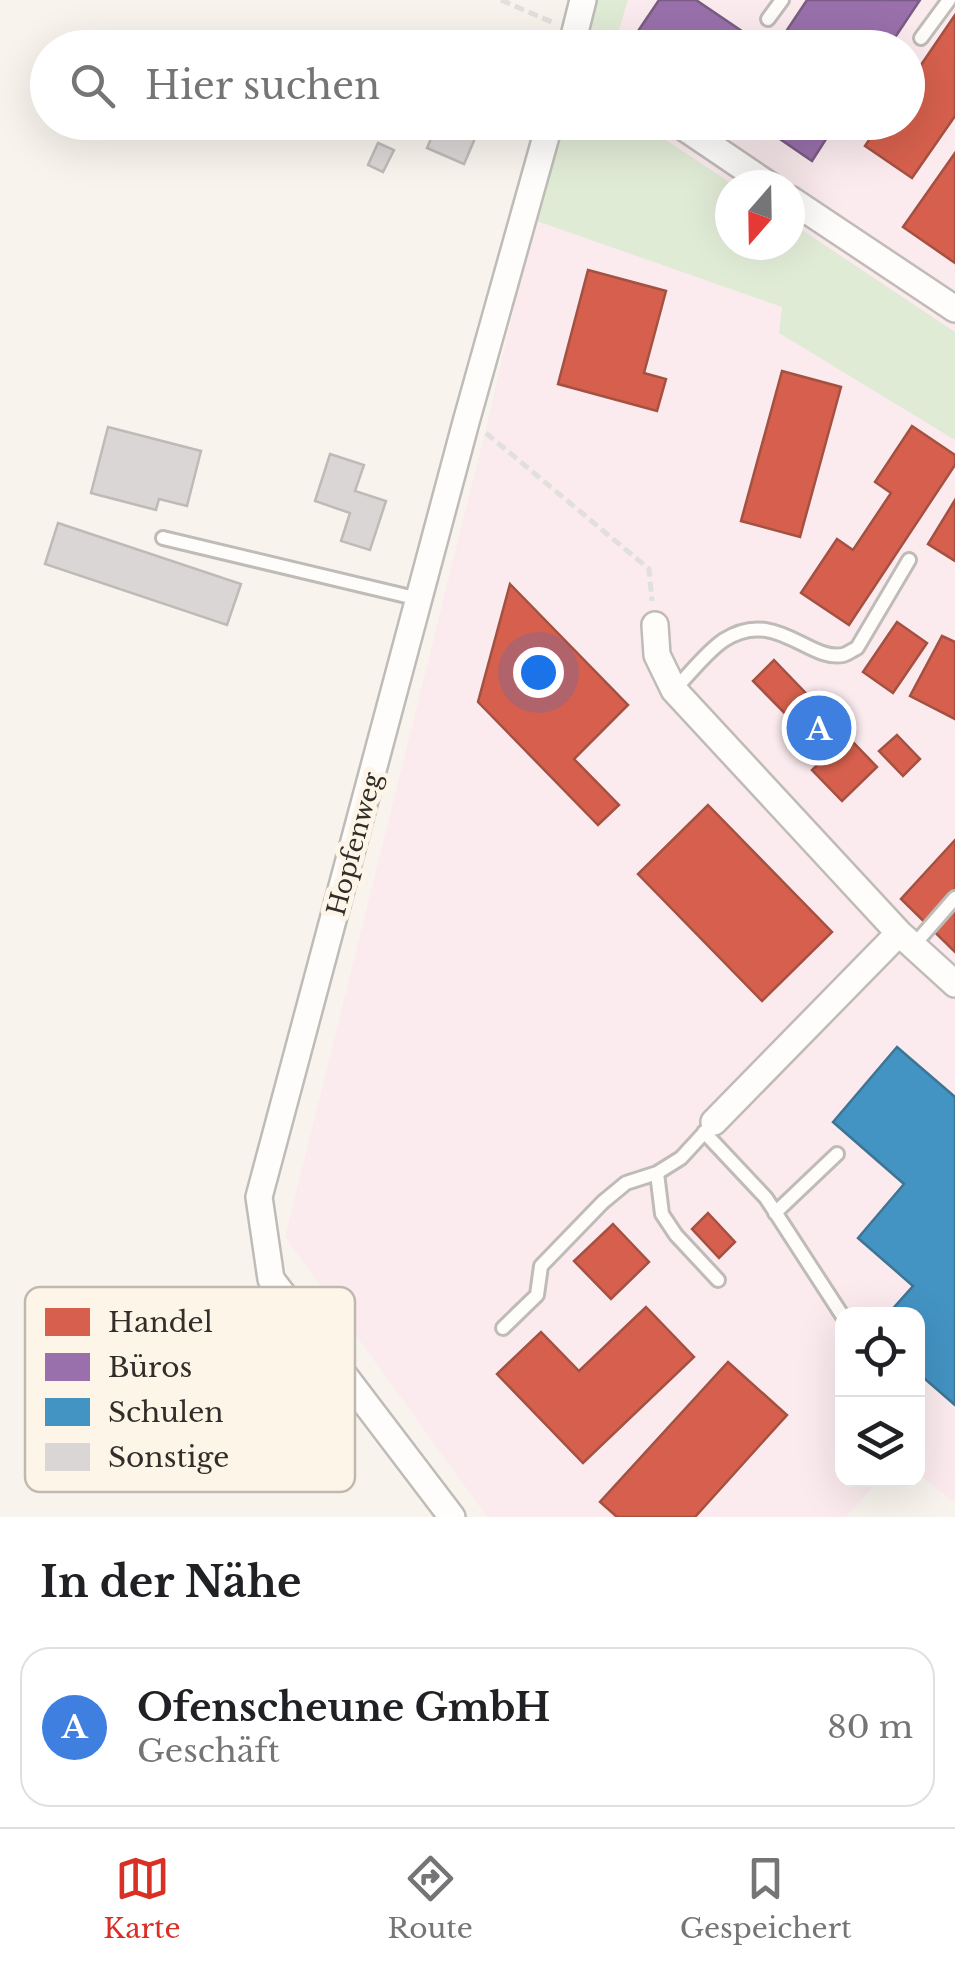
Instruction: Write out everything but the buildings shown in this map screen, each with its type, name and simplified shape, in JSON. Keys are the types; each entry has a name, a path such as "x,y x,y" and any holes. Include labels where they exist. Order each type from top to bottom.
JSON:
{"street":[{"path":"576,30 583,0"},
{"name":"Hopfenweg","path":"277,1287 271,1279 259,1197 545,140"},
{"path":"703,140 747,170"},
{"path":"805,209 955,309"},
{"path":"656,626 657,656 674,690 906,939 955,984"},
{"path":"709,1127 906,939"},
{"name":"Hopfenweg","path":"355,1389 452,1517"}],"lane":[{"path":"768,19 782,0"},
{"path":"925,34 949,0"},
{"path":"164,538 419,599"},
{"path":"674,690 725,639 755,630 782,633 822,652 842,656 856,648 910,560"},
{"path":"906,939 955,898"},
{"path":"503,1328 537,1294 541,1266 602,1202 626,1183 657,1174 681,1158 709,1127 766,1198 837,1307"},
{"path":"775,1214 837,1154"},
{"path":"657,1174 662,1214 718,1280"}],"path":[{"path":"502,0 555,30"},
{"path":"466,422 492,436 648,570 656,626"}],"shaded area":[{"path":"628,0 955,0 955,1503 925,1479 925,1307 835,1307 835,1487 873,1487 846,1517 487,1517 355,1334 355,1287 321,1287 285,1237 534,220 558,140 925,140 925,30 619,30"}],"green space":[{"path":"597,0 628,0 619,30 589,30"},
{"path":"558,140 666,140 715,172 715,260 805,260 805,232 955,332 955,440 779,333 782,307 534,220"}],"place":[{"name":"Ofenscheune GmbH","path":"819,728"}]}
